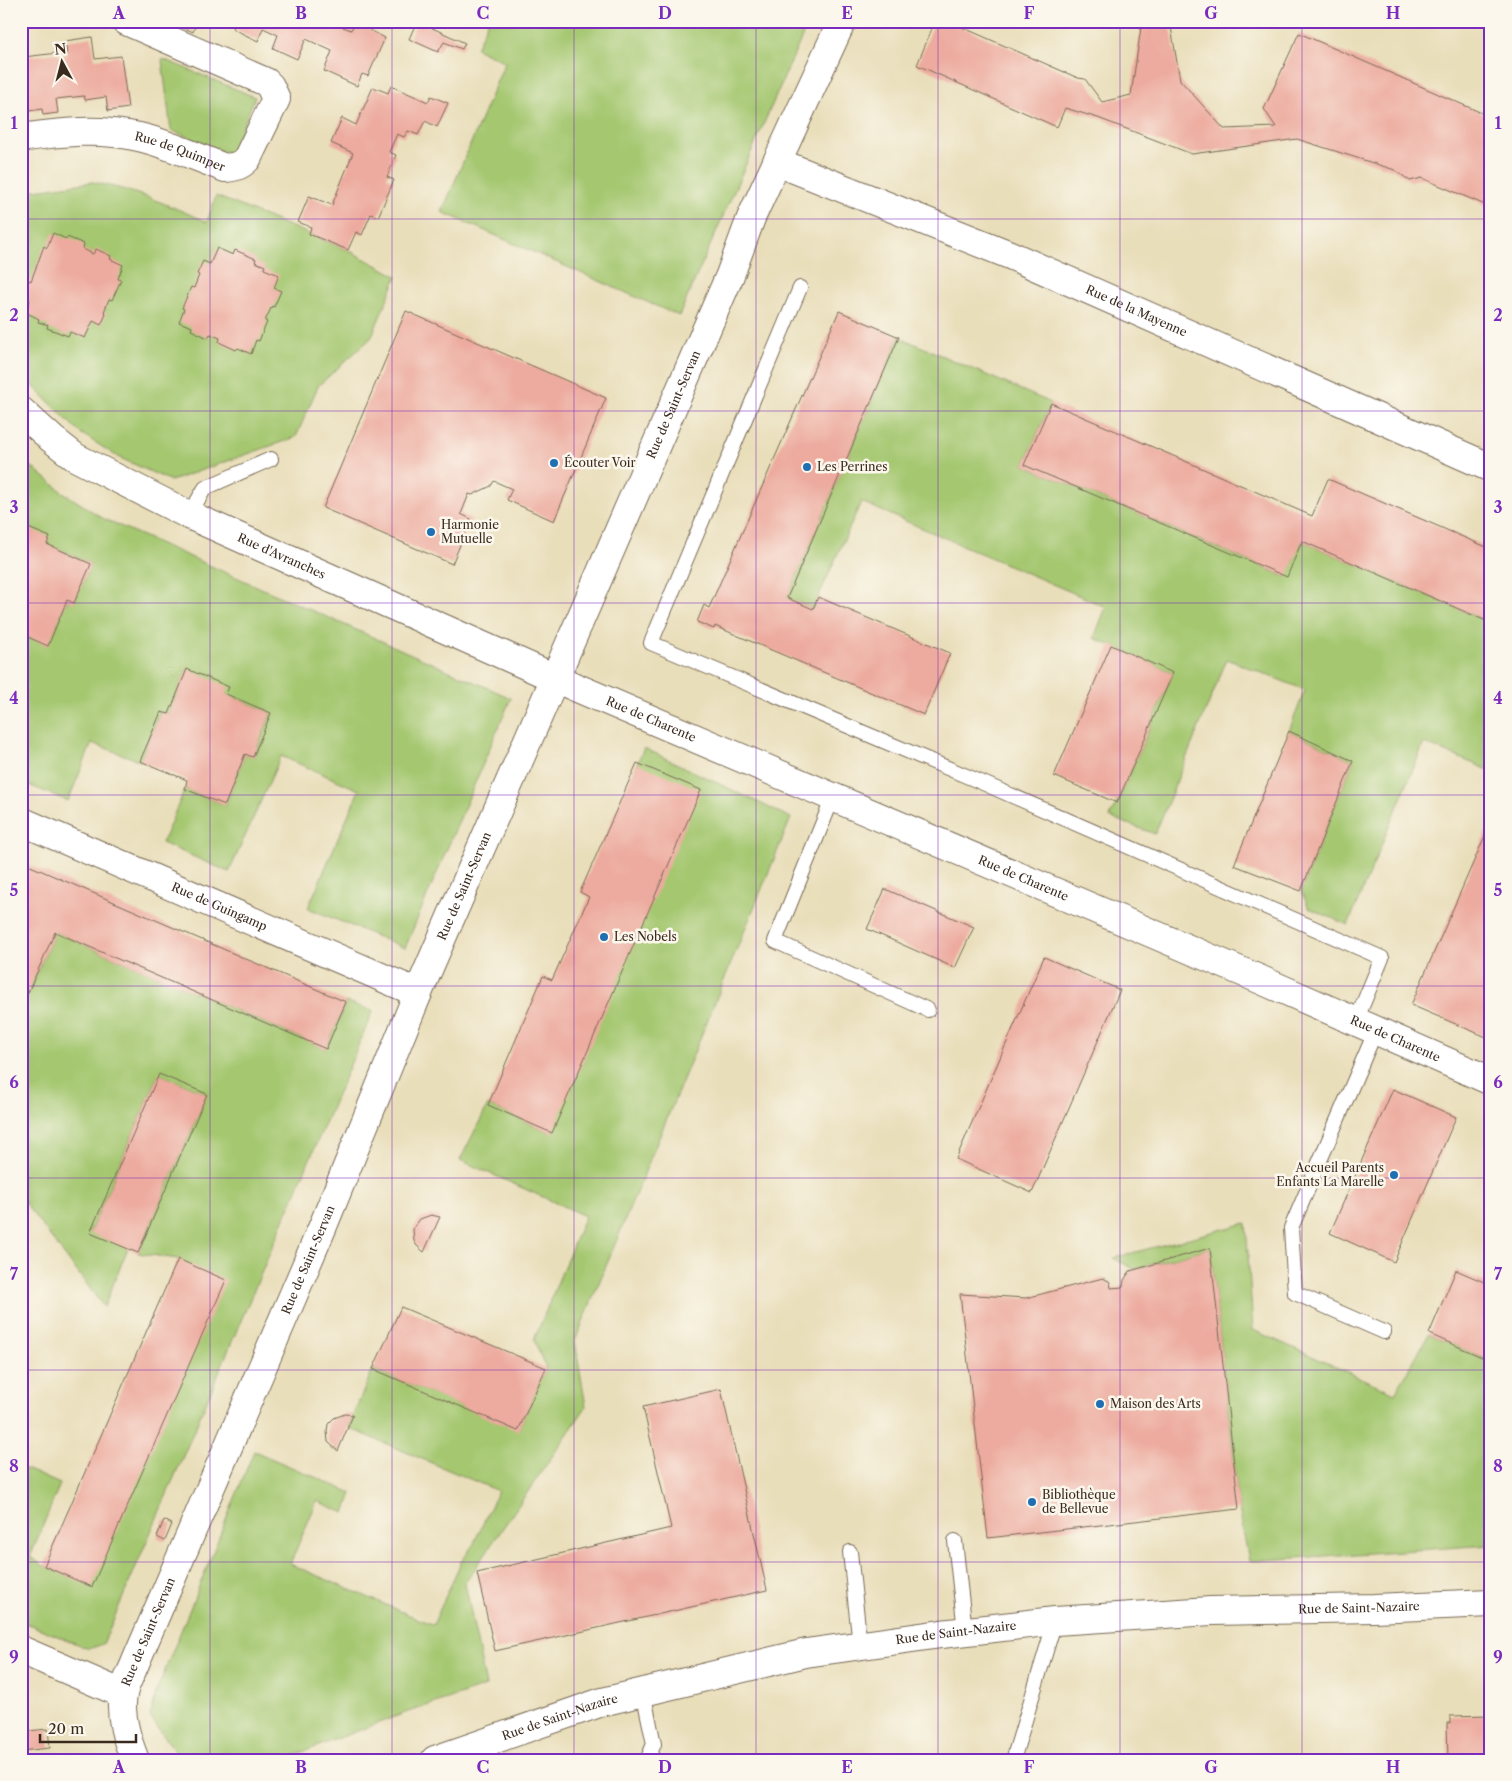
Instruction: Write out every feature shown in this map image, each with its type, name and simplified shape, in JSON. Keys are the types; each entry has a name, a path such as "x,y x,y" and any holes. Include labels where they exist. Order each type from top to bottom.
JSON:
{"street":[{"name":"Rue de Quimper","path":"21,138 68,131 110,132 141,137 225,168 235,167 247,159 276,99 270,86 266,82 126,21"},
{"name":"Rue de Saint-Servan","path":"135,1760 126,1734 123,1715 123,1694 136,1661 320,1235 418,993 730,275 751,218 842,21"},
{"name":"Rue de la Mayenne","path":"777,162 1010,255 1491,468"},
{"name":"Rue d'Avranches","path":"21,411 75,457 189,514 556,678"},
{"name":"Rue de Charente","path":"556,678 1491,1081"},
{"name":"Rue de Guingamp","path":"21,821 418,993"},
{"name":"Rue de Saint-Nazaire","path":"435,1760 602,1702 806,1653 965,1631 1055,1621 1212,1611 1374,1608 1491,1603"},
{"path":"21,1650 123,1694"}],"lane":[{"path":"800,288 651,643 983,783 1382,958 1366,1026 1291,1228 1295,1293 1384,1332"},
{"path":"189,514 205,488 271,459"},
{"path":"833,797 775,941 928,1010"},
{"path":"955,1541 965,1631"},
{"path":"850,1552 860,1646"},
{"path":"1013,1760 1055,1621"},
{"path":"644,1692 654,1744 647,1760"}],"green space":[{"path":"488,21 809,21 679,316 442,212 505,62 476,48"},
{"path":"163,59 255,97 231,155 171,130"},
{"path":"93,182 151,199 207,222 216,196 348,250 397,276 371,338 318,386 296,437 171,481 118,457 79,432 21,374 21,192"},
{"path":"899,337 1051,403 1024,465 1286,577 1302,541 1491,623 1491,771 1424,743 1348,925 1309,908 1301,891 1353,761 1289,731 1305,690 1227,659 1155,834 1109,817 1117,803 1173,673 1094,638 1106,607 861,502 813,609 787,598"},
{"path":"21,458 64,493 104,519 511,698 405,948 308,908 359,790 281,756 229,872 162,843 185,789 225,805 245,754 254,757 271,713 226,694 187,669 169,714 160,712 140,761 92,743 68,801 21,782 21,634 48,645 67,600 74,602 91,564 47,544 21,525"},
{"path":"644,748 791,818 575,1341 586,1407 465,1583 486,1686 402,1714 282,1760 186,1760 175,1751 150,1717 157,1690 254,1451 352,1493 345,1513 317,1501 290,1564 433,1625 461,1562 473,1545 498,1491 349,1428 373,1369 518,1430 546,1368 534,1340 585,1216 460,1160 488,1105 552,1133 637,763"},
{"path":"55,932 326,1049 346,1002 373,1011 103,1644 89,1649 21,1621 21,1467 60,1484 30,1557 44,1566 92,1586 178,1259 138,1253 207,1094 159,1074 90,1232 128,1248 104,1307 21,1198 21,1008"},
{"path":"1246,1223 1253,1330 1395,1393 1429,1334 1491,1361 1491,1545 1249,1561 1239,1509 1210,1248 1134,1269 1113,1258"}],"building":[{"path":"169,21 198,21 193,32"},
{"path":"236,21 345,21 343,27 351,30 356,21 365,21 370,23 368,29 385,38 368,76 362,74 357,86 324,71 332,51 306,39 297,59 273,48 278,35 263,28 258,41 233,29"},
{"path":"417,21 465,43 462,49 444,42 438,52 409,39"},
{"path":"935,21 948,21 1078,78 1085,79 1102,102 1131,95 1142,21 1170,21 1180,80 1224,129 1276,127 1264,109 1299,33 1491,117 1491,205 1490,207 1422,178 1410,181 1395,170 1297,139 1192,154 1098,118 1065,108 1057,127 917,65"},
{"path":"92,37 95,59 121,56 128,108 108,111 106,97 85,100 84,96 56,99 58,113 43,115 42,109 23,112 21,69 24,68 23,57 58,53 58,56 67,55 65,41"},
{"path":"391,86 428,102 431,96 448,103 437,127 425,121 418,135 408,131 404,137 397,134 389,152 396,155 387,177 394,180 378,217 371,214 362,235 356,232 348,250 309,234 311,227 298,222 309,196 332,205 353,153 331,143 342,118 356,125 373,87 388,93"},
{"path":"53,233 84,244 83,249 93,254 96,249 111,256 110,259 123,265 118,279 121,280 112,300 109,299 104,312 106,314 101,325 93,321 85,338 70,332 68,336 47,328 48,325 38,322 39,319 25,312 30,300 22,295 29,280 31,281 44,246 47,248"},
{"path":"217,248 233,255 235,250 256,259 255,262 265,266 264,269 279,275 274,288 281,291 274,307 272,306 259,341 256,340 251,354 238,348 236,350 219,342 220,338 210,334 208,338 191,330 192,327 179,322 184,309 182,308 191,287 194,288 199,275 197,274 203,261 210,264"},
{"path":"406,311 606,398 554,521 507,500 512,489 494,481 491,486 472,495 469,494 461,514 471,519 452,564 323,508"},
{"name":"Les Perrines","path":"839,311 899,337 787,598 813,609 818,597 950,653 924,715 715,626 714,629 697,622 704,605 709,608"},
{"path":"1051,403 1312,516 1328,479 1491,549 1491,623 1302,541 1287,577 1024,465"},
{"path":"21,525 50,537 47,544 91,564 74,603 67,600 48,646 21,634"},
{"path":"1111,645 1173,673 1117,803 1054,776"},
{"path":"187,669 229,687 226,694 271,713 253,757 245,754 225,805 185,789 187,780 140,761 161,712 169,714"},
{"path":"1289,731 1353,761 1301,891 1234,865"},
{"name":"Les Nobels","path":"637,763 701,790 552,1133 488,1105 543,976 552,980 589,897 580,892"},
{"path":"1491,822 1491,1039 1411,1005"},
{"path":"28,865 346,1002 326,1049 55,932 21,1008 21,880"},
{"path":"885,889 974,927 955,968 867,929"},
{"path":"1044,957 1120,990 1032,1193 956,1159"},
{"path":"159,1074 207,1094 138,1253 90,1233"},
{"name":"Accueil Parents Enfants La Marelle","path":"1393,1089 1456,1117 1394,1262 1330,1233"},
{"path":"431,1215 440,1217 424,1252 414,1241 413,1229 420,1219"},
{"name":"Maison des Arts","path":"1210,1248 1239,1509 988,1538 960,1294 1026,1298 1103,1278 1110,1282 1111,1288 1123,1287 1124,1280 1130,1271"},
{"path":"178,1259 226,1280 92,1587 44,1566"},
{"path":"1456,1270 1491,1285 1491,1361 1429,1334"},
{"path":"401,1307 546,1368 518,1431 373,1369"},
{"path":"721,1389 767,1590 495,1651 477,1573 671,1528 643,1407"},
{"path":"345,1414 353,1415 338,1451 328,1442 328,1424 334,1418"},
{"path":"164,1520 172,1524 165,1541 157,1537"},
{"path":"21,1712 26,1712 27,1731 48,1729 50,1748 21,1751"},
{"path":"1491,1715 1491,1760 1448,1760 1447,1723 1450,1723 1450,1716"}],"place":[{"name":"Écouter Voir","path":"554,463"},
{"name":"Les Perrines","path":"807,467"},
{"name":"Harmonie Mutuelle","path":"431,532"},
{"name":"Les Nobels","path":"604,937"},
{"name":"Accueil Parents Enfants La Marelle","path":"1394,1175"},
{"name":"Maison des Arts","path":"1100,1404"},
{"name":"Bibliothèque de Bellevue","path":"1032,1502"}]}
